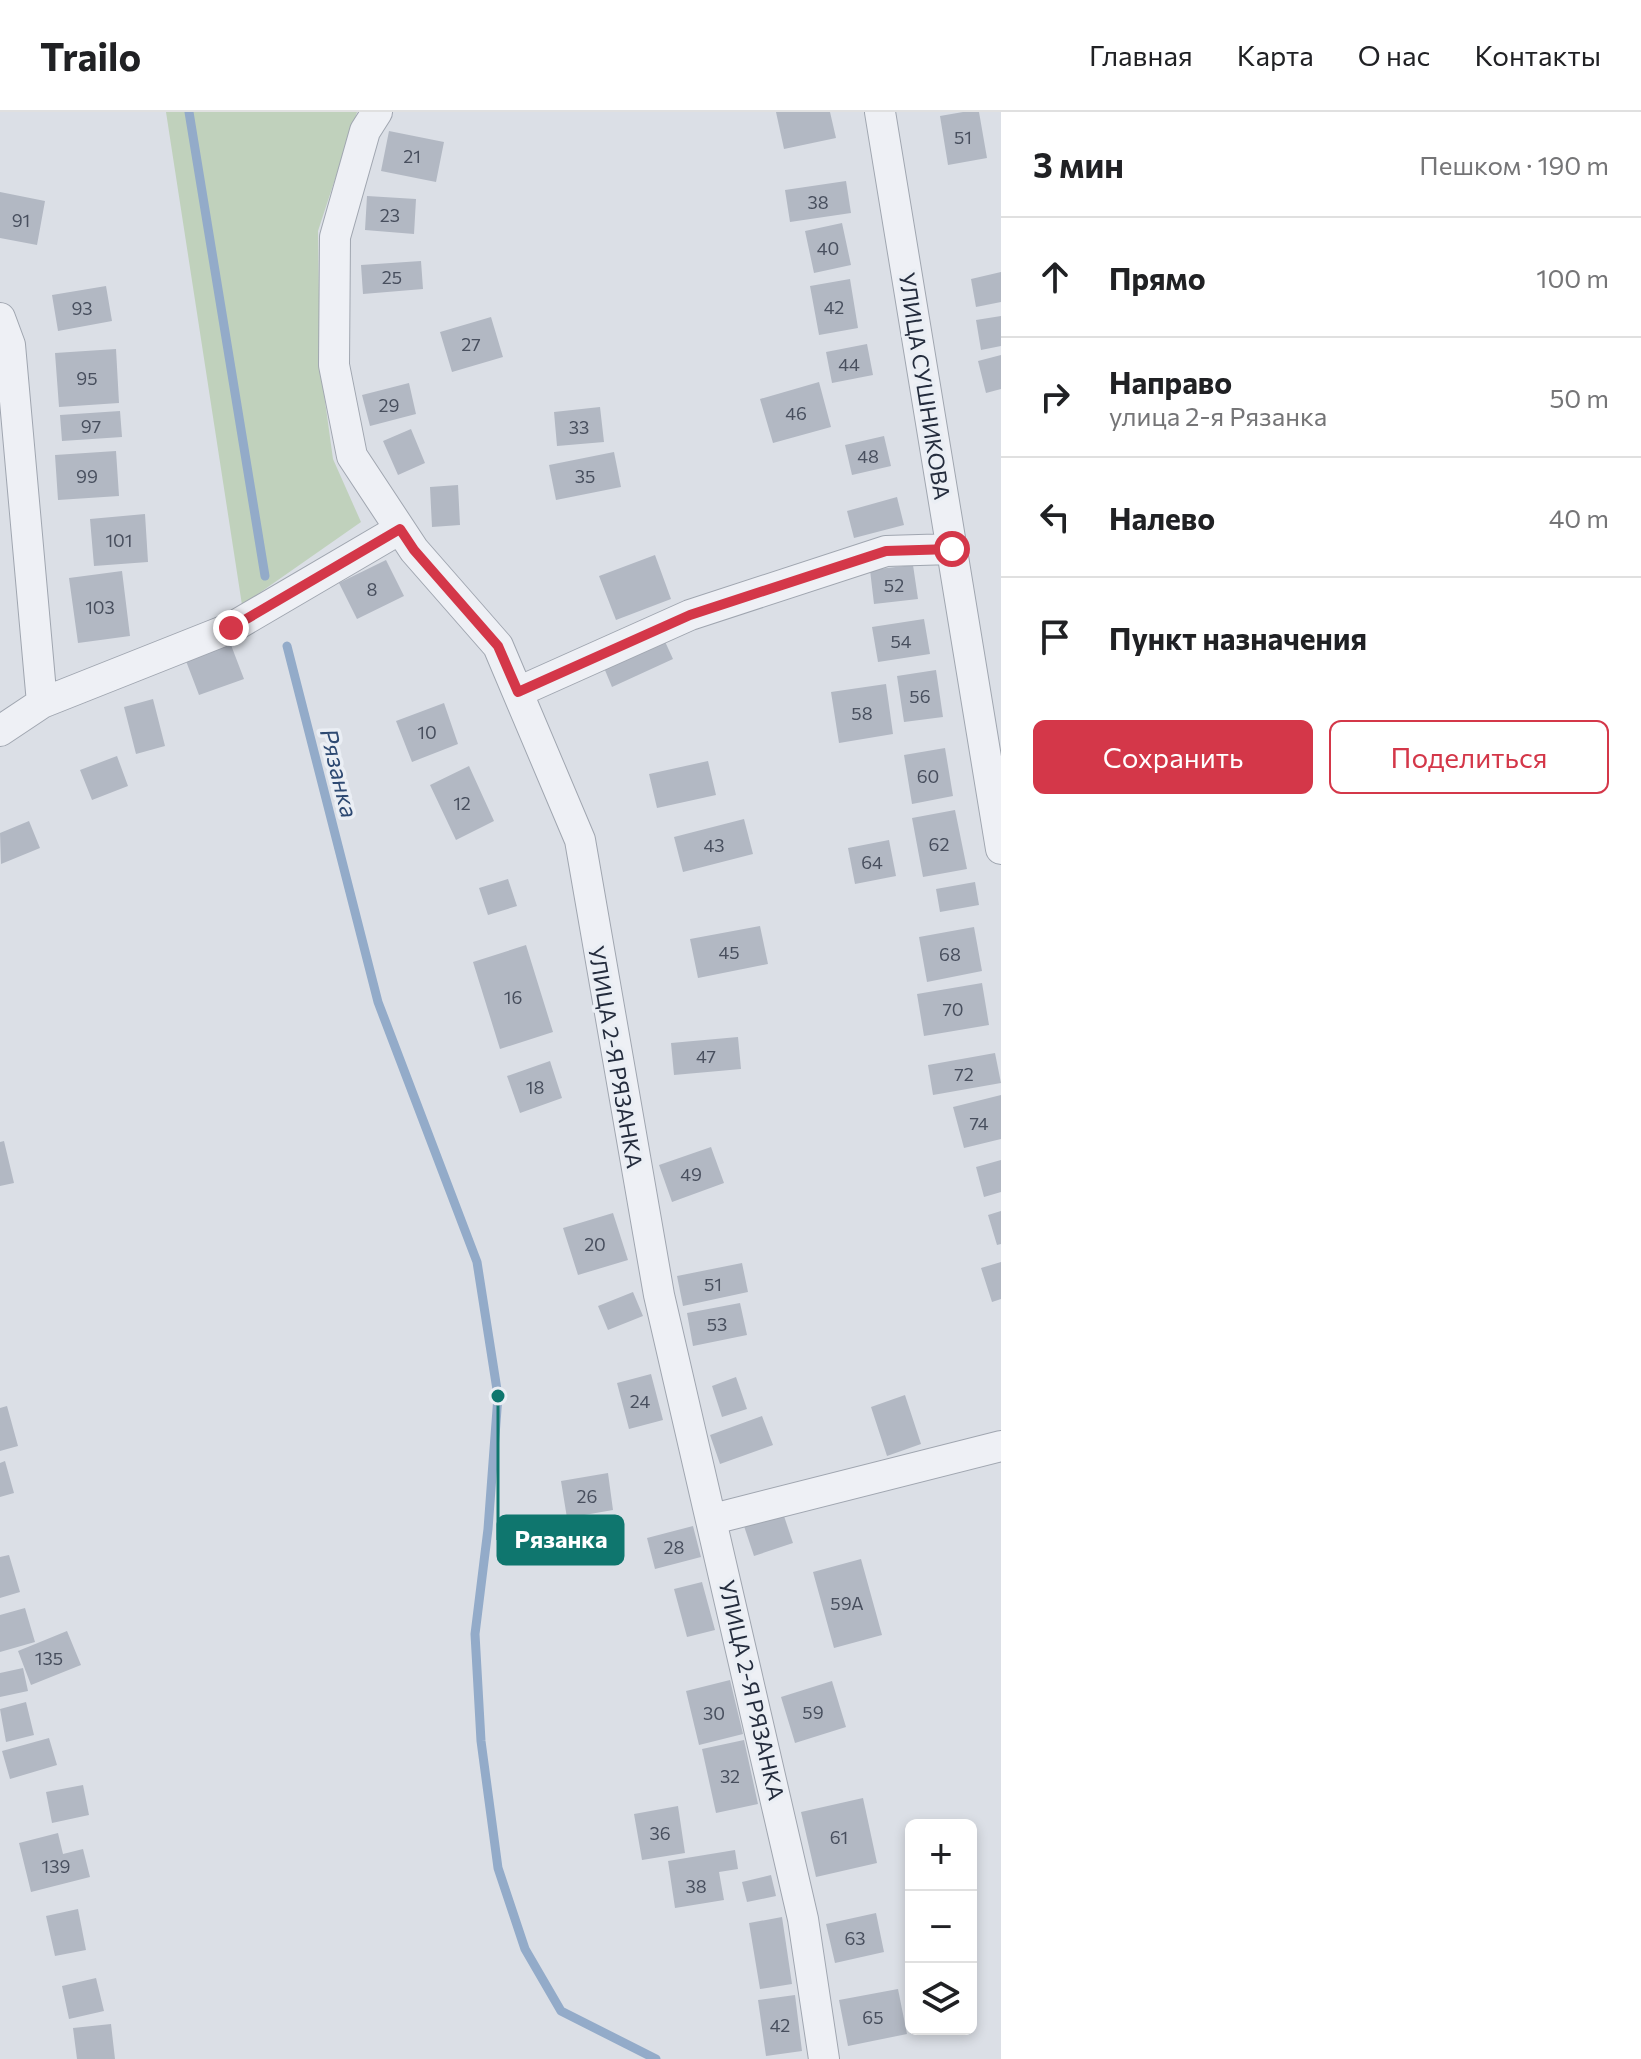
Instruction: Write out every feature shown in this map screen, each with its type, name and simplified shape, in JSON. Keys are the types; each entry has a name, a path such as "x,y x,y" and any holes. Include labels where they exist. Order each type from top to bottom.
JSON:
{"street":[{"name":"УЛИЦА 2-Я РЯЗАНКА","path":"377,112 365,131 335,237 334,365 352,456 414,550 498,646 580,840 659,1295 803,1919 824,2059"},
{"name":"УЛИЦА СУШНИКОВА","path":"880,112 1001,849"},
{"path":"0,318 10,345 42,703"},
{"path":"0,731 42,703 231,628 400,529"},
{"path":"518,692 690,615 886,551 952,549"},
{"path":"713,1519 1001,1446"}],"green space":[{"path":"166,112 357,112 318,231 320,365 333,459 361,522 242,605"}],"building":[{"path":"776,112 830,112 836,138 784,149"},
{"path":"979,112 987,158 948,165 940,116"},
{"path":"389,131 444,142 436,182 381,171"},
{"path":"846,181 851,213 790,222 785,190"},
{"path":"0,192 45,201 37,245 0,238"},
{"path":"367,196 416,199 414,234 365,230"},
{"path":"842,223 851,265 814,273 805,231"},
{"path":"421,261 423,289 363,294 361,265"},
{"path":"1001,272 1001,302 976,307 971,279"},
{"path":"850,279 858,328 819,335 810,286"},
{"path":"106,286 112,321 58,331 52,295"},
{"path":"1001,316 1001,346 981,350 976,320"},
{"path":"491,317 503,357 452,372 440,332"},
{"path":"867,344 873,375 832,383 826,352"},
{"path":"116,349 119,403 59,407 55,353"},
{"path":"1001,355 1001,389 986,393 978,361"},
{"path":"819,382 831,427 773,443 760,399"},
{"path":"409,383 416,414 370,426 362,395"},
{"path":"600,407 604,442 557,446 554,412"},
{"path":"120,411 122,437 62,441 60,415"},
{"path":"411,429 425,463 398,475 383,441"},
{"path":"884,436 891,466 852,475 845,445"},
{"path":"116,451 119,496 58,500 55,455"},
{"path":"614,452 621,487 556,500 549,465"},
{"path":"458,485 460,525 432,527 430,487"},
{"path":"897,497 904,525 854,538 847,511"},
{"path":"145,514 148,562 94,566 90,519"},
{"path":"655,555 671,599 616,620 599,576"},
{"path":"386,560 404,596 357,619 339,583"},
{"path":"913,565 918,599 874,604 870,570"},
{"path":"122,571 130,636 78,643 69,578"},
{"path":"924,619 930,654 878,662 872,627"},
{"path":"662,635 673,659 612,687 602,663"},
{"path":"231,645 244,679 199,695 186,661"},
{"path":"936,670 943,717 904,722 897,676"},
{"path":"886,684 893,734 839,743 831,692"},
{"path":"153,699 165,746 136,754 124,707"},
{"path":"444,703 458,744 412,762 396,721"},
{"path":"945,748 953,796 912,804 904,755"},
{"path":"117,756 128,786 92,800 80,770"},
{"path":"708,761 716,795 657,808 649,774"},
{"path":"469,766 494,821 456,840 430,785"},
{"path":"955,810 967,869 923,877 912,818"},
{"path":"744,819 753,854 683,872 674,837"},
{"path":"29,821 40,848 1,864 0,833"},
{"path":"889,840 896,876 855,884 848,848"},
{"path":"508,879 517,906 488,915 479,888"},
{"path":"975,882 979,905 940,912 936,889"},
{"path":"760,926 768,964 698,978 690,939"},
{"path":"974,927 982,971 927,982 919,937"},
{"path":"526,945 553,1032 500,1049 473,962"},
{"path":"982,983 989,1025 924,1036 917,994"},
{"path":"738,1037 741,1069 674,1075 671,1043"},
{"path":"995,1053 1001,1083 933,1095 928,1065"},
{"path":"550,1061 562,1098 520,1113 507,1076"},
{"path":"1001,1095 1001,1139 964,1148 953,1107"},
{"path":"4,1141 14,1183 0,1186 0,1142"},
{"path":"711,1147 724,1183 672,1202 659,1165"},
{"path":"1001,1160 1001,1192 984,1197 976,1167"},
{"path":"1001,1211 1001,1244 997,1245 988,1215"},
{"path":"613,1213 628,1260 578,1275 563,1228"},
{"path":"1001,1262 1001,1299 992,1302 981,1268"},
{"path":"742,1263 748,1292 683,1306 677,1276"},
{"path":"633,1292 643,1316 608,1330 598,1306"},
{"path":"740,1303 747,1335 693,1346 687,1313"},
{"path":"651,1374 663,1420 629,1429 617,1383"},
{"path":"736,1377 747,1409 722,1417 712,1386"},
{"path":"905,1395 921,1444 887,1456 871,1407"},
{"path":"7,1406 18,1446 0,1451 0,1408"},
{"path":"762,1416 773,1445 720,1464 710,1435"},
{"path":"5,1461 14,1493 0,1497 0,1463"},
{"path":"608,1473 613,1510 567,1518 561,1481"},
{"path":"783,1513 793,1543 754,1556 744,1526"},
{"path":"693,1526 701,1557 655,1569 647,1538"},
{"path":"9,1555 20,1592 0,1598 0,1557"},
{"path":"861,1559 882,1635 834,1648 813,1572"},
{"path":"702,1582 715,1630 687,1637 674,1589"},
{"path":"25,1608 35,1642 0,1652 0,1615"},
{"path":"67,1631 81,1665 31,1685 18,1651"},
{"path":"23,1668 28,1691 0,1697 0,1673"},
{"path":"730,1680 743,1734 699,1745 686,1691"},
{"path":"832,1681 846,1727 795,1743 781,1697"},
{"path":"26,1702 34,1735 6,1742 0,1709"},
{"path":"49,1738 57,1765 10,1779 2,1751"},
{"path":"744,1740 758,1804 716,1813 702,1749"},
{"path":"83,1785 89,1815 52,1823 46,1792"},
{"path":"863,1798 877,1863 816,1877 801,1812"},
{"path":"678,1806 685,1853 642,1860 634,1814"},
{"path":"58,1833 63,1854 83,1849 90,1877 31,1892 19,1843"},
{"path":"735,1850 738,1869 719,1872 724,1900 675,1908 668,1861"},
{"path":"771,1875 776,1896 747,1902 742,1882"},
{"path":"78,1909 86,1950 55,1956 46,1916"},
{"path":"876,1913 884,1952 835,1963 826,1924"},
{"path":"782,1917 792,1984 760,1989 749,1923"},
{"path":"96,1978 104,2011 69,2019 62,1986"},
{"path":"898,1989 905,2034 848,2046 839,2000"},
{"path":"795,1995 802,2051 766,2056 758,2000"},
{"path":"111,2024 115,2059 77,2059 73,2028"}],"waterway":[{"name":"Рязанка","path":"189,112 265,576"},
{"name":"Рязанка","path":"287,646 378,1002 477,1262 498,1396 488,1529 475,1634 481,1741 498,1868 525,1949 561,2011 656,2059"}],"place":[{"name":"Рязанка","path":"498,1396"}],"route":[{"path":"231,628 400,529 414,550 498,646 518,692 690,615 886,551 952,549"}]}
